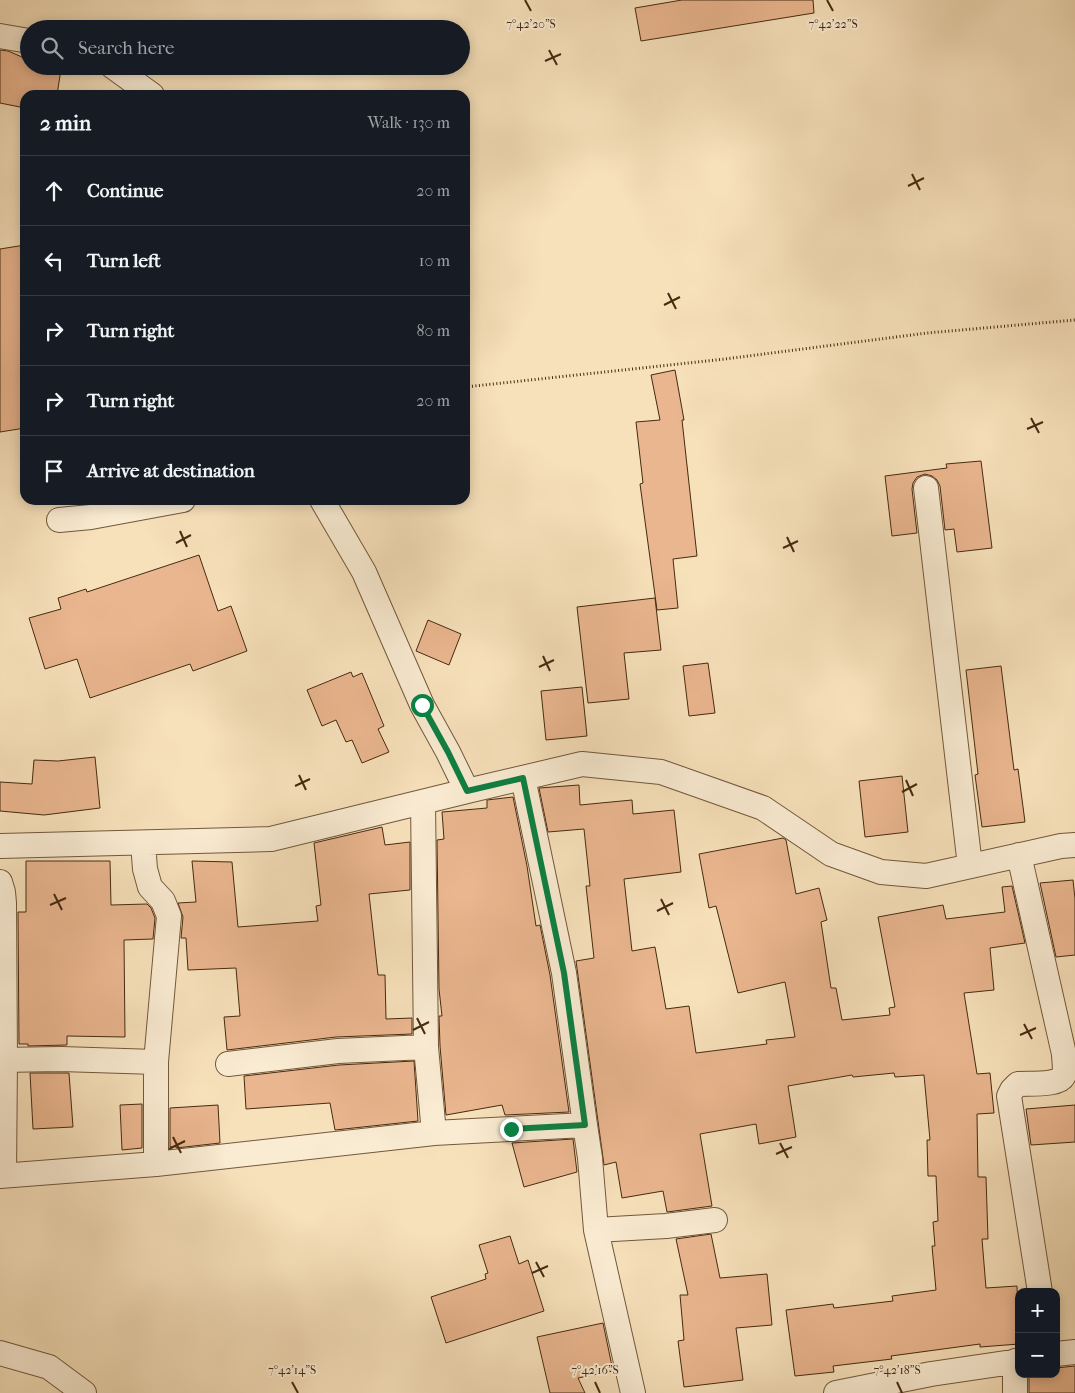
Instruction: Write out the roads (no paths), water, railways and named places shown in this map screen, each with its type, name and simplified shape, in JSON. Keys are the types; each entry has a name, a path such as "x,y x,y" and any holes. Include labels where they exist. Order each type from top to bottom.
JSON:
{"street":[{"path":"0,36 20,39"},
{"path":"124,75 145,90"},
{"path":"926,488 970,866"},
{"path":"59,520 92,517 156,505"},
{"path":"325,505 364,572 422,705 467,791"},
{"path":"0,846 271,839 582,764 661,772 763,808 831,854 881,872 926,876 1061,846 1075,846"},
{"path":"523,778 564,973 590,1158 596,1230 633,1393"},
{"path":"422,802 426,1047 434,1134"},
{"path":"143,843 145,869 150,887 163,901 169,916 156,1062 156,1164"},
{"path":"1019,855 1064,1054 1064,1073 1060,1079 1052,1083 1018,1084 1009,1096 1039,1288"},
{"path":"0,882 4,903 2,1176 156,1164 434,1134 585,1125"},
{"path":"228,1064 338,1050 426,1047"},
{"path":"2,1060 61,1059 156,1062"},
{"path":"596,1230 666,1226 714,1220"},
{"path":"1060,1354 1075,1352"},
{"path":"0,1353 49,1367 84,1393"},
{"path":"836,1393 930,1374 1015,1361"},
{"path":"1015,1393 1016,1378"}]}
